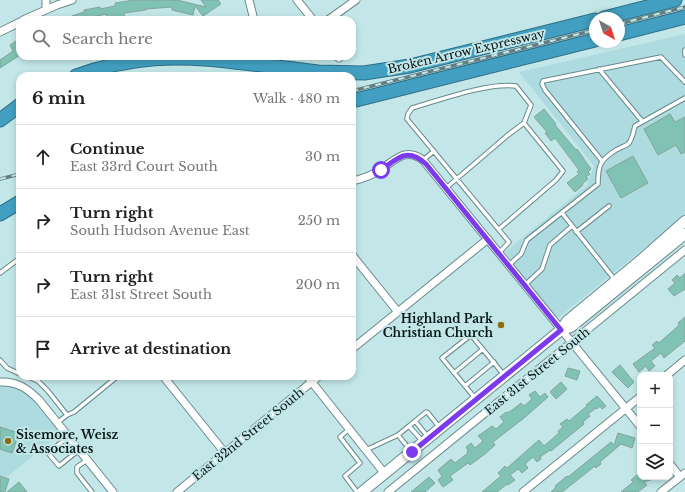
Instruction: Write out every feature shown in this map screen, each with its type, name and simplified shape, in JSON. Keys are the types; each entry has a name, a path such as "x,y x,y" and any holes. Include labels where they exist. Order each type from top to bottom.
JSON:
{"highway":[{"path":"625,13 675,0"},
{"path":"625,32 685,17"},
{"name":"Broken Arrow Expressway","path":"356,74 403,68 589,22"},
{"name":"Broken Arrow Expressway","path":"356,100 589,42"},
{"name":"Broken Arrow Expressway","path":"88,72 136,60"},
{"name":"Broken Arrow Expressway","path":"221,60 318,72"},
{"path":"0,120 16,108"},
{"path":"0,214 16,204"}],"main road":[{"name":"East 31st Street South","path":"362,492 561,330 567,321 685,221"},
{"name":"East 31st Street South","path":"561,330 571,327 685,234"}],"street":[{"path":"46,0 46,9"},
{"path":"31,16 72,0"},
{"path":"249,0 253,16"},
{"path":"297,0 310,16"},
{"path":"334,16 356,0"},
{"path":"0,32 16,24"},
{"path":"264,60 267,72"},
{"path":"356,180 381,170 399,157 406,154 413,155 423,160 637,422"},
{"path":"356,346 488,239"},
{"name":"East 31st Street South","path":"388,492 685,250"},
{"path":"356,260 398,312"},
{"path":"671,372 685,360"},
{"path":"166,380 225,453"},
{"name":"East 32nd Street South","path":"177,492 314,380"},
{"path":"0,382 17,384 28,390 39,400 113,492"},
{"path":"312,382 385,474"},
{"path":"523,492 637,399"},
{"path":"661,492 683,475 673,467"}],"lane":[{"path":"685,50 685,55"},
{"path":"602,161 542,84 543,81 661,56 685,82"},
{"path":"599,69 642,121"},
{"path":"446,188 458,180 508,135 524,123 531,105 516,86 508,85 481,89 412,108 407,119 434,151 458,180 499,229 509,242 499,253"},
{"path":"509,264 521,254 527,240 598,184 598,175 602,161 605,157 628,144 633,136 635,126 685,98"},
{"path":"499,229 556,180 563,171 524,123"},
{"path":"423,160 434,151"},
{"path":"576,232 609,206"},
{"path":"562,213 616,281"},
{"path":"525,285 542,269 552,242 572,226"},
{"path":"0,273 16,261"},
{"path":"476,400 442,358 471,336 505,376"},
{"path":"454,373 483,349"},
{"path":"0,360 7,368 16,372"},
{"path":"465,386 494,362"},
{"path":"17,384 18,380"},
{"path":"36,380 48,391 67,415"},
{"path":"57,423 67,415 74,412 113,380"},
{"path":"366,450 398,435 426,412 440,429"},
{"path":"415,421 426,440"},
{"path":"410,426 426,440"},
{"path":"349,429 340,437 360,463 345,476 357,492"},
{"path":"398,435 412,452"},
{"path":"68,436 48,453 59,466 79,450"},
{"path":"87,460 78,467 76,473 92,492"}],"shaded area":[{"path":"685,34 685,215 557,319 505,252 586,186 594,166 519,72"},
{"path":"0,386 16,387 27,393 61,433 7,477 0,475"}],"building":[{"path":"134,0 177,0 206,7 201,0 218,0 221,4 203,16 195,6 193,15 172,10 172,7 146,9 124,13 124,16 106,16 106,14 98,16 72,16 84,12 84,10 115,6 115,3"},
{"path":"16,41 16,58 0,68 0,60 13,51 10,45"},
{"path":"544,109 556,124 555,125 576,150 577,149 591,169 588,172 590,174 586,177 588,179 575,192 567,183 579,174 577,172 579,170 555,138 551,141 545,133 547,132 534,117"},
{"path":"670,114 675,122 685,117 685,152 681,154 676,145 658,155 644,129"},
{"path":"633,156 648,183 621,198 606,171"},
{"path":"685,273 685,289 674,296 668,289 675,283 672,280 677,275 680,278"},
{"path":"685,317 685,341 664,358 661,353 651,361 655,366 649,371 646,366 639,372 633,364 655,348 652,345 657,341 658,343 660,342 679,325 678,323"},
{"path":"620,365 634,382 628,388 612,372"},
{"path":"568,368 580,371 577,380 565,376"},
{"path":"561,382 567,389 556,399 550,392"},
{"path":"535,391 540,397 545,393 548,397 493,442 495,445 485,454 470,465 468,463 450,476 453,480 443,487 438,480 442,476 438,470 451,459 455,463 468,453 466,447 471,443 475,448 483,441 478,436 492,426 496,429 504,422 500,417 521,403 524,406 532,399 529,395"},
{"path":"597,396 606,406 602,409 600,406 588,414 590,416 583,422 584,424 551,451 550,450 540,457 541,459 537,462 533,457 525,464 528,468 522,473 518,469 510,475 515,480 508,485 507,484 497,492 482,492 501,476 498,473 505,466 507,468 539,440 544,446 559,433 558,431 563,427 560,424 567,419 569,421"},
{"name":"Sisemore, Weisz & Associates","path":"0,427 19,433 12,453 0,449"},
{"path":"618,433 635,438 632,448 621,444 600,462 601,464 596,468 595,466 562,492 551,492 556,487 555,486 567,476 568,477 611,442 614,445"},
{"path":"637,475 637,480 650,480 644,482 647,485 638,492 621,492 633,482 631,480"},
{"path":"0,476 9,479 5,492 0,492"},
{"path":"429,477 435,483 425,492 411,492"},
{"path":"19,482 27,492 7,492"}],"railway":[{"path":"625,22 685,7"},
{"path":"356,90 589,32"},
{"path":"0,179 16,175"}],"place":[{"name":"Highland Park Christian Church","path":"501,325"},
{"name":"Sisemore, Weisz & Associates","path":"8,441"}],"route":[{"path":"381,170 399,157 406,154 420,158 561,330 412,452"}]}
